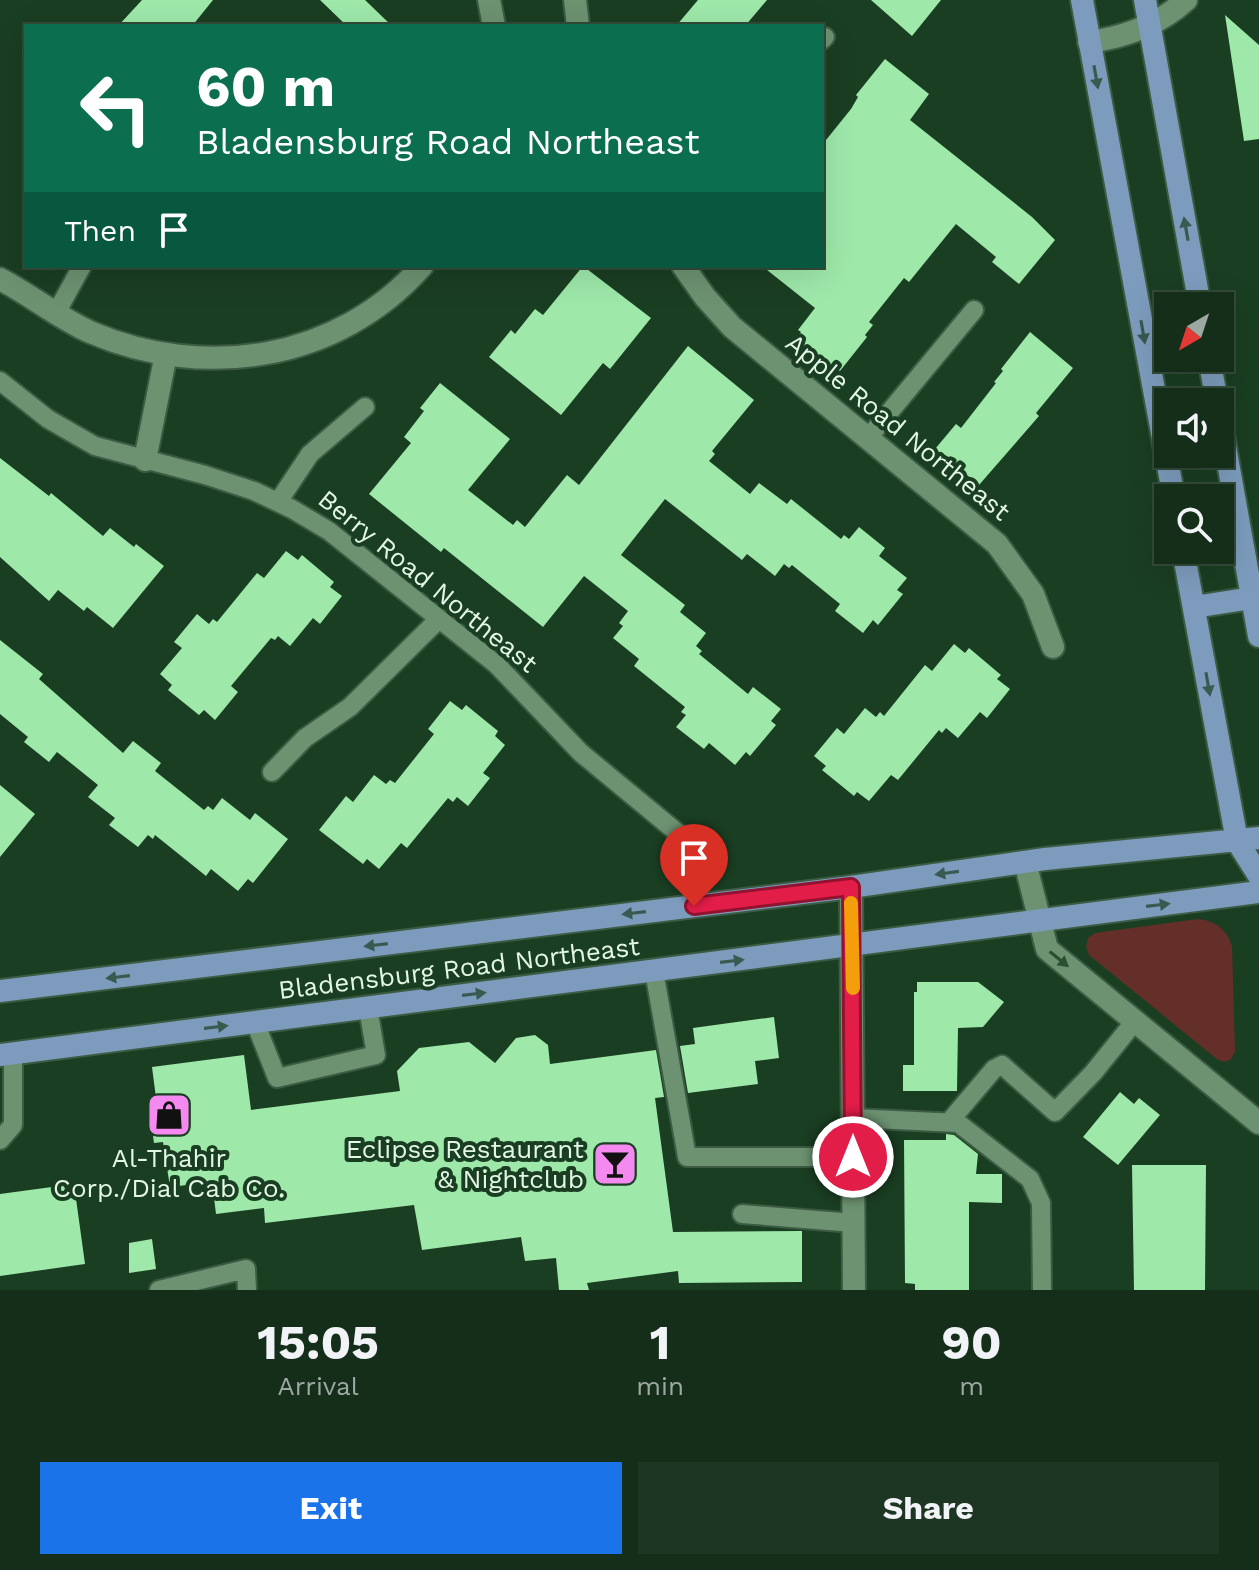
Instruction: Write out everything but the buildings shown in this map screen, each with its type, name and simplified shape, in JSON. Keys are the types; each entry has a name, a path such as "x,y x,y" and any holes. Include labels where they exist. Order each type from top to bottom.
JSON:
{"main road":[{"path":"1082,0 1171,484"},
{"path":"1145,0 1198,292"},
{"path":"1230,468 1256,597 1259,636"},
{"path":"1186,564 1259,876"},
{"path":"1194,607 1256,597"},
{"name":"Bladensburg Road Northeast","path":"0,991 851,887 1025,862 1248,839"},
{"name":"Bladensburg Road Northeast","path":"6,1054 1259,892"}],"street":[{"path":"489,0 494,24"},
{"path":"575,0 578,24"},
{"path":"1089,42 1150,26 1186,0"},
{"path":"0,279 55,315 121,343 166,354 209,356 274,354 311,343 352,324 371,311 420,268"},
{"name":"Apple Road Northeast","path":"684,268 732,327 997,544 1021,573 1033,594 1053,647"},
{"path":"145,460 166,354"},
{"path":"1025,862 1047,949 1259,1123"},
{"path":"851,887 854,1290"}],"lane":[{"path":"55,315 81,268"},
{"path":"868,438 974,310"},
{"name":"Berry Road Northeast","path":"0,381 48,419 95,446 205,475 278,502 329,531 497,665 594,765 679,834"},
{"path":"278,502 310,454 365,407"},
{"path":"272,772 305,738 350,707 439,619"},
{"path":"654,971 687,1157 853,1157"},
{"path":"255,1022 277,1078 376,1055 368,1008"},
{"path":"949,1122 994,1069 1002,1065 1055,1112 1093,1073 1135,1021"},
{"path":"0,1140 13,1125 6,1054"},
{"path":"853,1118 958,1123 1030,1179 1041,1203 1042,1290"},
{"path":"742,1214 854,1223"},
{"path":"159,1290 246,1269 247,1290"}],"shaded area":[{"path":"1198,919 1220,927 1232,946 1235,1051 1231,1059 1225,1062 1218,1060 1089,955 1086,946 1088,938 1095,933"}],"slow traffic":[{"path":"851,903 853,988"}],"place":[{"name":"Al-Thahir Corp./Dial Cab Co.","path":"169,1115"},
{"name":"Eclipse Restaurant & Nightclub","path":"615,1164"}],"route":[{"path":"694,906 851,887 853,1157"}]}
